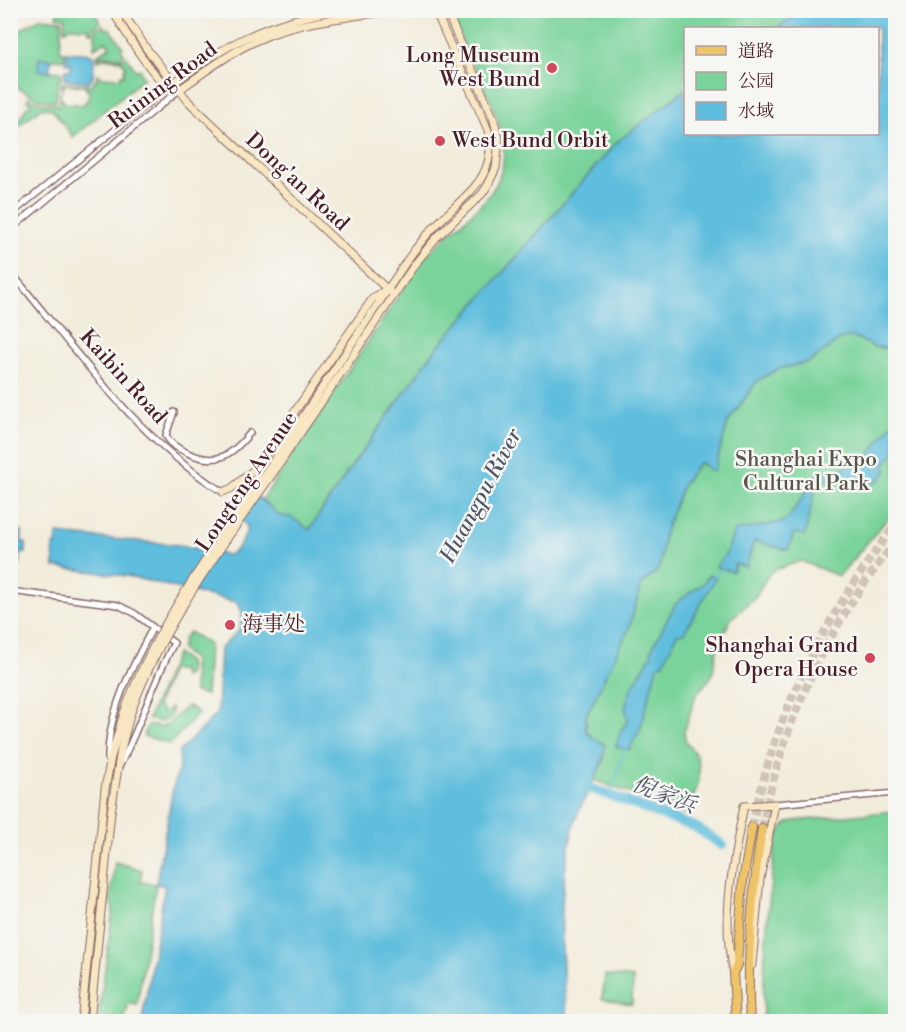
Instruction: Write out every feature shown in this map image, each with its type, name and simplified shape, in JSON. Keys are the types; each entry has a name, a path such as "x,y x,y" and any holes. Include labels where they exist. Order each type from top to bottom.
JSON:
{"main road":[{"name":"Dong'an Road","path":"112,10 142,56 170,85 179,90 216,128 394,296"},
{"name":"Dong'an Road","path":"122,10 170,85"},
{"name":"Ruining Road","path":"170,85 250,34 283,22 339,10"},
{"name":"Ruining Road","path":"179,90 235,52 270,35 300,26 395,10"},
{"name":"Longteng Avenue","path":"329,383 387,290 429,232 475,187 485,173 490,140 485,121 435,10"},
{"name":"Longteng Avenue","path":"81,1022 102,811 109,768 148,654 172,612 329,383 436,238 488,185 498,159 497,128 446,10"},
{"path":"223,492 232,488 256,468 373,298 387,290"},
{"name":"Longteng Avenue","path":"90,1022 111,812 127,714"},
{"path":"735,969 728,943 728,914 735,852 744,806 775,804 760,879 748,992"},
{"path":"736,1022 735,969 743,881 752,827"},
{"path":"750,1022 748,964 753,885 762,828"}],"street":[{"name":"Ruining Road","path":"10,215 170,85"},
{"name":"Ruining Road","path":"10,230 179,90"},
{"name":"Kaibin Road","path":"10,271 136,421 176,456 223,492"},
{"path":"174,412 166,435 167,439 196,457 208,460 223,457 235,450 250,433"},
{"path":"10,591 111,603 129,610 174,642 157,678 138,730 118,770"},
{"path":"109,768 110,739 116,711 153,627"},
{"path":"775,804 896,793"}],"green space":[{"path":"456,10 804,11 778,27 684,27 684,91 617,142 435,350 309,530 291,517 280,516 262,500 422,261 485,200 495,186 501,171 504,156 500,126 452,17"},
{"path":"58,11 93,11 101,22 93,28 93,32 89,32 89,28 68,27 64,30 65,17 57,16"},
{"path":"41,18 62,20 60,51 65,52 64,60 52,59 49,69 62,72 61,80 58,80 56,102 41,100 11,84 11,35"},
{"path":"103,25 107,30 110,28 123,47 121,48 124,54 121,57 97,55 110,47 106,41 94,48 96,29"},
{"path":"126,56 136,71 139,69 144,78 73,137 52,109 41,108 11,132 11,125 31,104 27,101 28,97 40,103 59,105 61,89 60,99 63,103 84,105 85,101 88,101 89,90 86,90 86,86 65,84 64,88 60,87 61,83 91,85 97,79 97,74 99,77 120,78 124,75 125,64 122,60 101,58 97,61 97,57 122,59"},
{"name":"Shanghai Expo Cultural Park","path":"853,336 874,347 895,349 895,510 839,576 801,561 775,570 769,574 755,597 731,619 718,645 712,676 696,695 684,732 686,742 696,755 699,765 699,781 688,814 594,780 604,760 593,738 586,730 586,716 629,628 641,585 656,572 660,565 664,534 683,484 699,463 714,470 728,422 757,381 777,369 809,362 841,339"},
{"path":"189,632 209,644 206,695 194,692 193,659 181,650 183,640"},
{"path":"176,654 188,662 189,674 183,677 182,670 171,670 157,705 164,713 171,707 172,714 162,722 148,719"},
{"path":"188,706 199,713 170,744 143,736 148,725 163,727"},
{"path":"895,811 895,1021 763,1021 769,900 774,853 780,831 793,821"},
{"path":"115,862 142,870 140,882 156,884 137,1005 129,1003 124,1021 98,1021 113,908 110,900"},
{"path":"605,975 633,978 632,1004 602,999"}],"water":[{"name":"Huangpu River","path":"804,11 895,11 895,349 874,347 857,338 848,337 841,339 809,362 778,369 757,381 728,422 714,471 710,471 704,464 699,463 683,484 664,534 660,565 656,572 641,585 629,628 586,716 586,730 593,738 605,745 596,776 577,815 565,873 562,947 568,1021 142,1021 165,886 156,884 173,788 180,765 179,752 217,713 220,649 240,629 242,611 236,602 127,576 54,567 53,545 56,545 57,534 180,545 228,555 238,547 247,530 247,526 228,509 246,486 280,516 291,517 309,530 435,350 617,142 684,91 684,135 879,135 879,27 778,27"},
{"path":"67,52 91,54 94,58 93,78 89,82 65,80 65,70 70,70 71,63 66,63"},
{"path":"39,58 52,59 49,69 51,72 38,70"},
{"path":"895,422 895,452 884,465 887,470 877,483 859,477 854,484 829,478 827,481 814,476 864,460"},
{"path":"810,486 815,489 805,535 794,533 788,550 754,541 746,567 735,564 733,572 716,567 727,552 734,531 782,522 790,516"},
{"path":"11,530 22,531 22,542 26,543 26,553 21,553 20,564 11,562"},
{"path":"709,575 716,577 684,633 677,634 664,662 657,667 640,729 629,750 616,747 620,732 628,721 625,707 631,689 652,654 651,650 676,603 704,583"}],"waterway":[{"path":"812,488 821,479"},
{"path":"714,578 723,568"},
{"path":"611,795 625,747"},
{"name":"倪家浜","path":"590,788 697,828 722,845"}],"tunnel":[{"path":"752,827 774,744 806,667 847,594 896,524"},
{"path":"762,828 782,751 811,677 849,606 896,542"}],"place":[{"name":"Long Museum West Bund","path":"552,68"},
{"name":"West Bund Orbit","path":"440,141"},
{"name":"海事处","path":"230,625"},
{"name":"Shanghai Grand Opera House","path":"870,658"}]}
